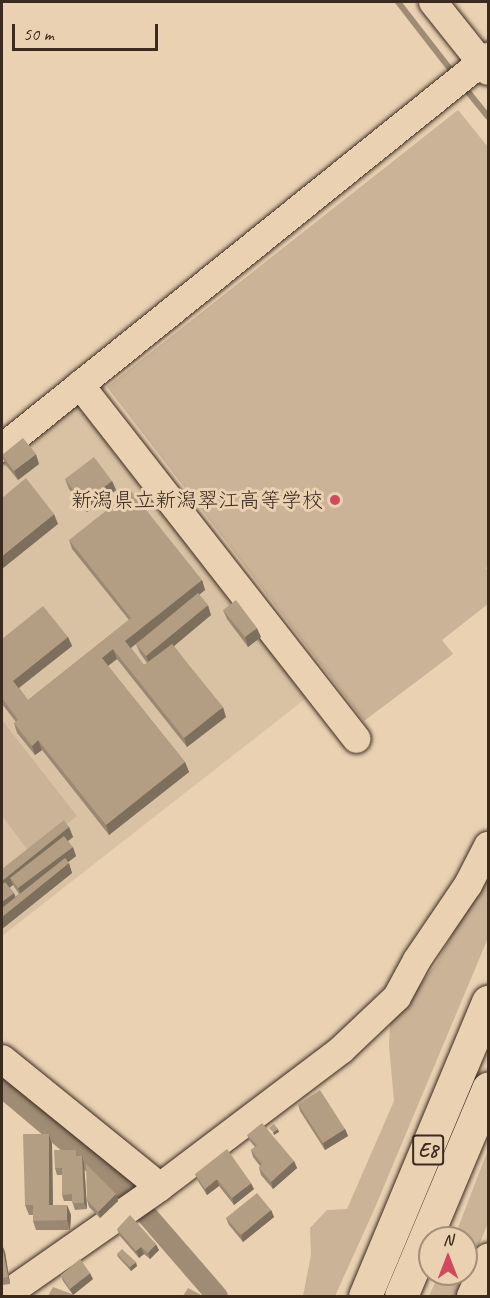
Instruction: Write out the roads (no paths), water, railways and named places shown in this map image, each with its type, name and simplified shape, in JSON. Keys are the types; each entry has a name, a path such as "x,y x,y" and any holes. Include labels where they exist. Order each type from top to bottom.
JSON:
{"highway":[{"name":"E8","path":"365,1296 489,1002"},
{"name":"E8","path":"401,1296 489,1089"}],"street":[{"path":"2,448 486,63 433,2"},
{"path":"80,385 357,739"},
{"path":"4,1296 160,1187 341,1050 397,997 417,960 468,885 489,846"},
{"path":"2,1059 160,1187"},
{"path":"471,1296 489,1258"}],"waterway":[{"path":"398,2 454,74"},
{"path":"464,87 488,117"},
{"path":"2,1087 126,1191 217,1296"}],"place":[{"name":"新潟県立新潟翠江高等学校","path":"335,500"}]}
